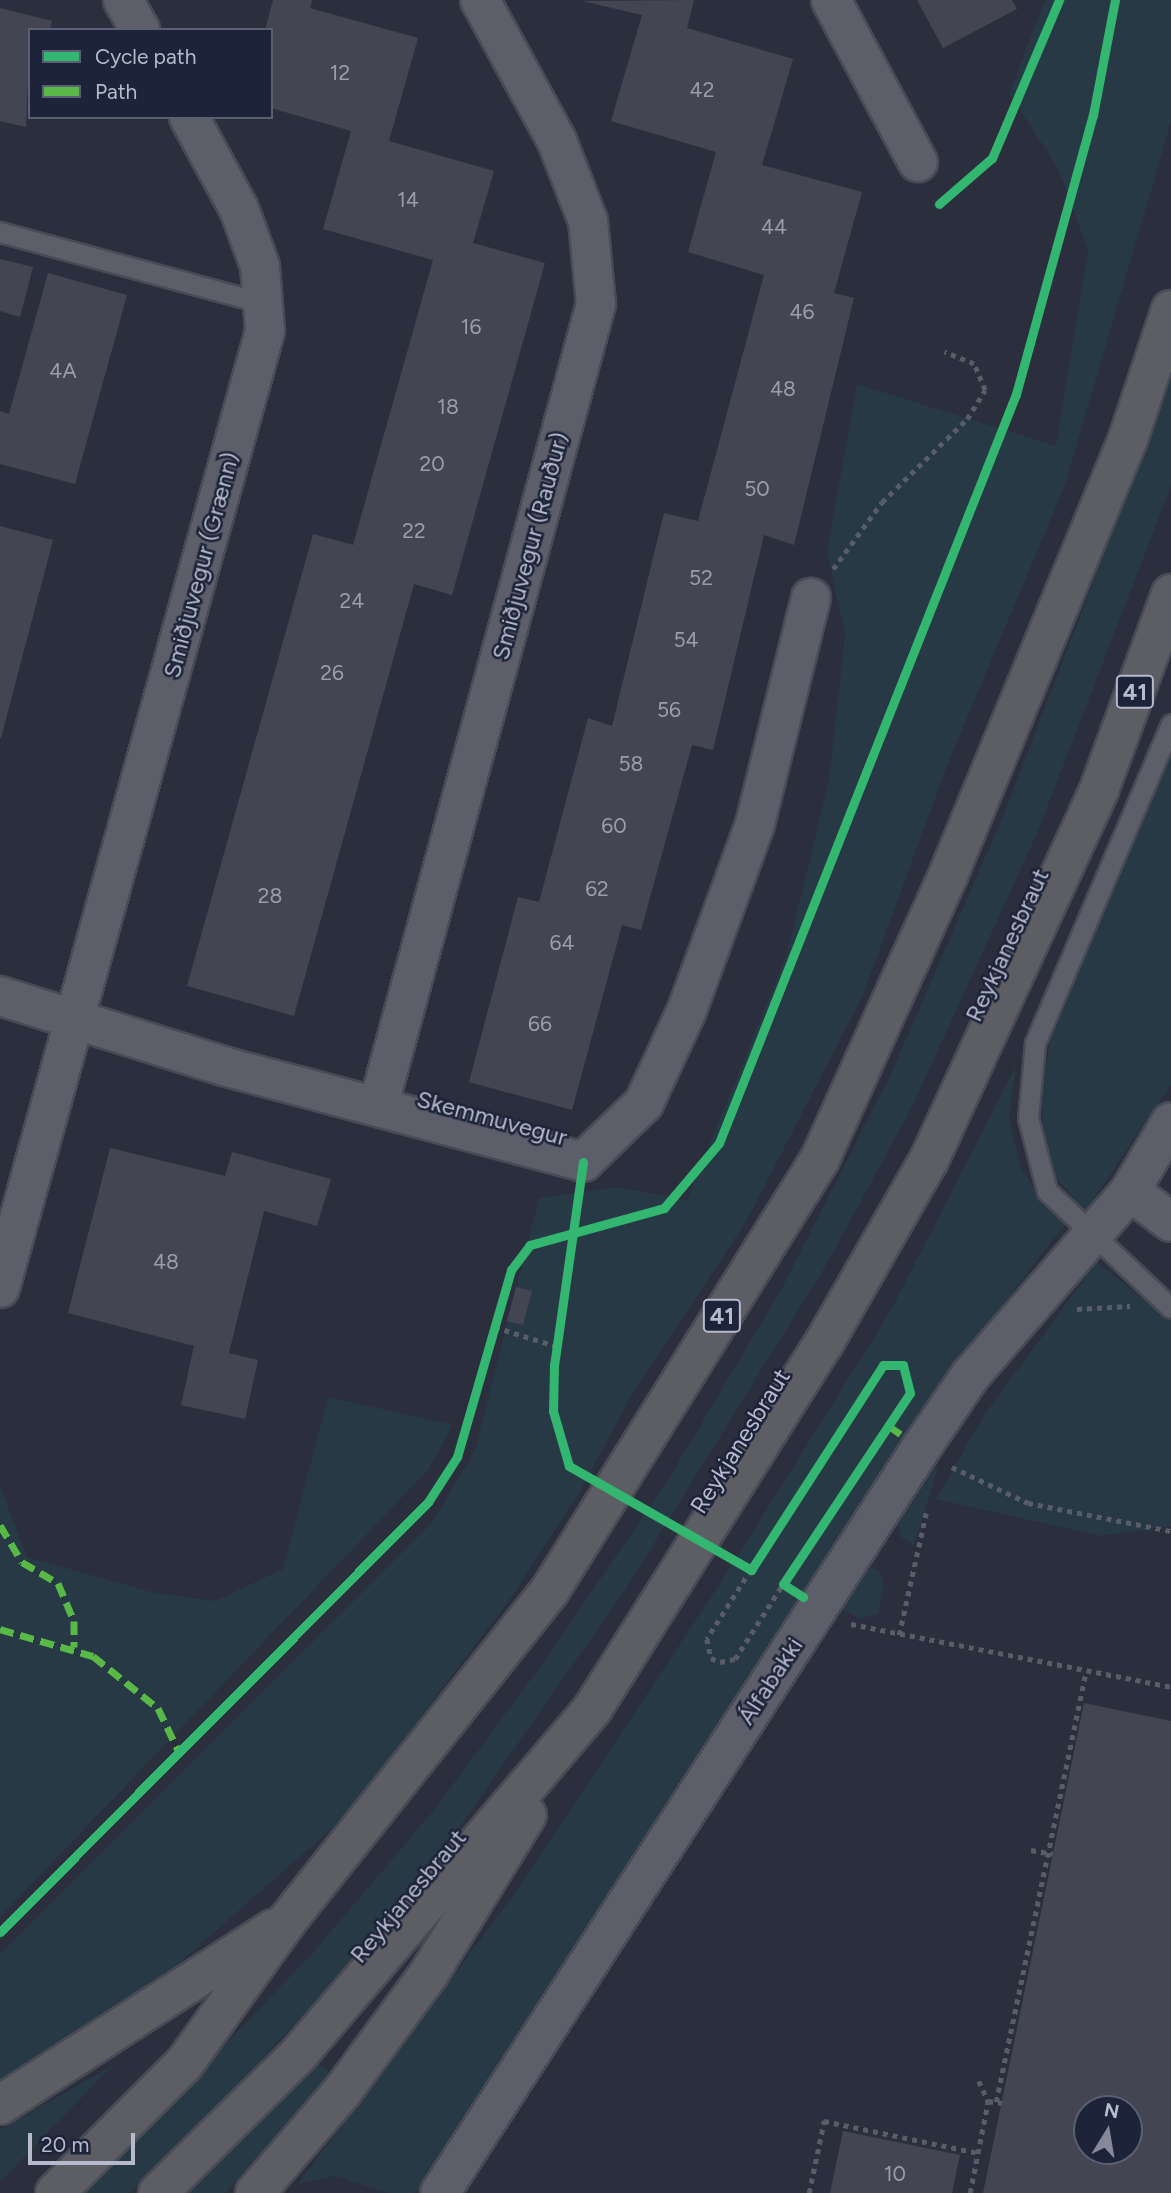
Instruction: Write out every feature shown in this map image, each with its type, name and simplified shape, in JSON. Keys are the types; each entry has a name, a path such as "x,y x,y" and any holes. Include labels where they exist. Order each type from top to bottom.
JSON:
{"highway":[{"name":"41","path":"55,2193 184,2064 287,1921 550,1592 820,1159 949,873 1128,439 1171,310"},
{"name":"Reykjanesbraut","path":"158,2193 298,2054 593,1708 824,1343 929,1160 1099,790 1171,594"},
{"path":"255,2193 342,2092 428,1975 593,1708"},
{"path":"0,2105 287,1921"}],"street":[{"path":"123,0 139,28"},
{"name":"Smiðjuvegur (Rauður)","path":"378,1107 596,304 588,221 556,141 480,0"},
{"path":"831,0 918,162"},
{"name":"Smiðjuvegur (Grænn)","path":"0,1288 265,331 260,266 239,209 189,119"},
{"name":"Skemmuvegur","path":"0,996 76,1021 378,1107 583,1162 644,1103 687,1010 755,824 811,598"},
{"name":"Álfabakki","path":"440,2193 921,1448 1024,1310 1093,1239 1130,1191 1171,1122"},
{"path":"1130,1191 1171,1222"}],"lane":[{"path":"0,232 263,303"},
{"path":"1171,724 1035,1043 1028,1118 1034,1157 1047,1191 1093,1239 1171,1308"}],"path":[{"path":"811,598 882,502 967,419 985,390 974,364 944,352"},
{"path":"495,1327 556,1346"},
{"path":"943,1462 1028,1503 1171,1531"},
{"path":"899,1635 921,1538"},
{"path":"751,1570 707,1639 710,1658 720,1662 735,1659 783,1584"},
{"path":"840,1622 1171,1687"},
{"path":"989,2101 999,2103 1086,1671"},
{"path":"1031,1850 1051,1854"},
{"path":"970,2193 989,2101 979,2081"},
{"path":"809,2193 824,2121 978,2153"}],"shaded area":[{"path":"1045,0 1171,0 1171,122 1065,485 948,763 863,995 747,1220 634,1391 579,1493 513,1595 346,1816 178,1964 0,2083 0,1954 431,1524 475,1450 539,1198 617,1187 687,1200 787,954 829,780 845,635 827,551 857,384 1056,446 1088,250 1057,166 1009,94"},
{"path":"1171,380 1171,486 1038,831 912,1107 825,1267 627,1587 454,1835 334,1983 182,2143 129,2193 82,2193 311,1955 434,1810 546,1659 669,1478 780,1292 891,1074 1004,814"},
{"path":"1171,752 1171,1085 1085,1212 1048,1168 1040,1098 1050,1041"},
{"path":"1016,1066 1009,1116 1020,1166 1045,1207 1065,1224 918,1415 422,2186 413,2193 389,2193 335,2176 298,2184 515,1893 727,1573 890,1312"},
{"path":"1097,1262 1171,1321 1171,1526 1101,1536 936,1499 984,1415"},
{"path":"328,1397 453,1425 429,1469 0,1917 0,1486 27,1557 151,1592 215,1601 283,1569"},
{"path":"932,1466 938,1469 914,1545 901,1537 896,1512"},
{"path":"866,1565 880,1572 884,1585 878,1614 860,1619 839,1607"},
{"path":"317,2063 331,2074 225,2193 185,2193"},
{"path":"113,2065 0,2182 0,2130"}],"building":[{"path":"273,0 312,0 310,8 418,38 389,141 494,171 473,243 545,263 452,595 414,584 294,1016 187,986 313,534 353,545 433,260 323,229 351,131 273,109 273,28 266,28"},
{"path":"694,0 687,28 793,59 762,165 862,192 834,293 854,298 794,545 764,535 713,750 692,745 641,930 622,925 572,1110 469,1082 518,897 539,902 588,718 612,726 664,513 698,521 764,275 688,252 716,152 611,121 642,15 582,1"},
{"path":"917,0 1012,0 1017,9 943,48"},
{"path":"0,8 52,21 50,28 28,28 26,127 0,121"},
{"path":"0,259 33,267 20,317 0,311"},
{"path":"48,273 127,295 75,484 0,464 0,411 9,414"},
{"path":"0,526 53,540 1,738 0,738"},
{"path":"110,1148 225,1176 232,1152 331,1179 317,1226 264,1211 229,1353 258,1360 245,1419 181,1405 194,1346 68,1313"},
{"path":"516,1287 532,1291 523,1325 507,1321"},
{"path":"1084,1703 1171,1721 1171,2193 983,2193"},
{"path":"843,2131 960,2155 952,2193 830,2193"}],"marked path":[{"path":"889,1426 905,1437"},
{"path":"0,1525 22,1562 58,1583 74,1621 74,1647"},
{"path":"0,1629 93,1656 158,1708 179,1752"}],"cycle path":[{"path":"939,204 992,158 1059,0"},
{"path":"0,1932 428,1502 457,1457 511,1270 530,1245 664,1208 719,1143 1016,394 1093,115 1115,0"},
{"path":"583,1162 554,1365 553,1411 569,1466 751,1570 883,1365 903,1365 910,1393 783,1584 803,1597"}]}
